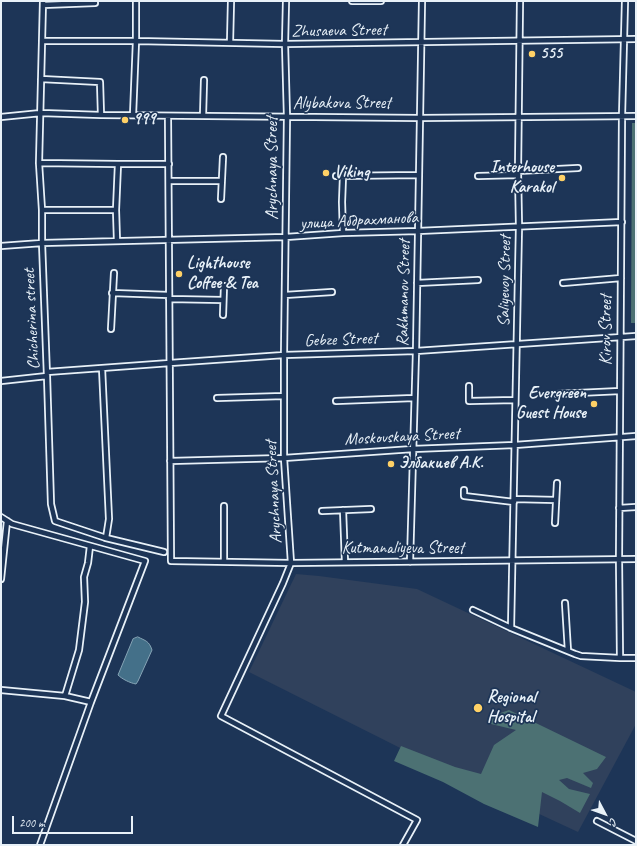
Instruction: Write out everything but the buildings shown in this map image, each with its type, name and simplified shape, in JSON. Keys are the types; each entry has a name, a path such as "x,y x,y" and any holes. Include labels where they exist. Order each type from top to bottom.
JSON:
{"street":[{"path":"133,115 136,1"},
{"path":"230,43 231,1"},
{"name":"Arychnaya Street","path":"286,1 285,44 287,117 284,458 291,563 221,716 417,820 403,845"},
{"path":"352,1 381,1"},
{"name":"Rakhmanov Street","path":"410,562 416,351 422,1"},
{"name":"Saliyevoy Street","path":"511,628 519,226 518,173 520,1"},
{"name":"Kirov Street","path":"620,658 620,338 622,116 625,1"},
{"path":"43,3 95,3"},
{"name":"Chicherina street","path":"43,3 39,163 42,210 51,504 55,521 106,538 164,552"},
{"name":"Zhusaeva Street","path":"42,41 285,44 636,39"},
{"path":"41,80 100,82 101,115"},
{"path":"203,116 204,80"},
{"name":"Alybakova Street","path":"1,117 41,113 168,116 420,118 636,116"},
{"path":"168,116 170,461"},
{"path":"221,199 223,157"},
{"path":"39,163 168,164"},
{"path":"117,241 116,210 118,164"},
{"path":"478,176 578,168"},
{"path":"336,176 419,175"},
{"path":"343,176 343,233"},
{"path":"169,181 221,181"},
{"path":"42,210 116,210"},
{"name":"улица Абдрахманова","path":"1,246 42,243 286,237 343,233 622,222"},
{"path":"111,329 114,273"},
{"path":"563,283 621,278"},
{"path":"417,283 478,280"},
{"path":"223,315 224,286"},
{"path":"285,295 332,292"},
{"path":"112,293 223,300"},
{"name":"Gebze Street","path":"1,381 102,368 170,363 284,356 416,351 636,336"},
{"path":"102,368 109,513 106,538"},
{"path":"469,386 469,401 515,400"},
{"path":"557,394 620,391"},
{"path":"217,398 284,396"},
{"path":"336,401 414,398"},
{"name":"Moskovskaya Street","path":"170,461 284,458 413,449 515,445 636,436"},
{"name":"Kutmanaliyeva Street","path":"170,461 171,561 291,563 636,559"},
{"path":"555,523 557,483"},
{"path":"464,490 464,496 514,501 556,500"},
{"path":"224,506 224,562"},
{"path":"619,508 636,507"},
{"path":"322,511 371,509"},
{"path":"343,510 346,562"},
{"path":"1,517 12,524 145,561 91,702 40,845"},
{"path":"1,579 7,521"},
{"path":"65,696 79,650 85,602 84,576 88,563 90,546"},
{"path":"565,603 568,652"},
{"path":"473,610 511,628 581,656 636,658"},
{"path":"1,690 65,696 91,702"},
{"path":"598,821 636,841"}],"shaded area":[{"name":"Regional Hospital","path":"296,574 417,589 636,692 636,724 578,832 438,767 249,672"},
{"path":"138,637 145,640 152,650 136,684 126,681 118,675 133,639"}],"green space":[{"path":"632,123 636,123 636,323 631,323"},
{"path":"509,710 606,757 597,769 583,773 593,783 591,788 567,778 559,780 569,789 590,794 580,813 542,792 538,827 484,804 443,782 394,761 401,746 455,767 481,774 494,745 516,730 491,724 492,716"}],"place":[{"name":"555","path":"532,54"},
{"name":"999","path":"125,120"},
{"name":"Viking","path":"326,173"},
{"name":"Interhouse Karakol","path":"562,178"},
{"name":"Lighthouse Coffee & Tea","path":"179,274"},
{"name":"Evergreen Guest House","path":"594,404"},
{"name":"Элбакиев А.К.","path":"391,464"},
{"name":"Regional Hospital","path":"478,708"}]}
